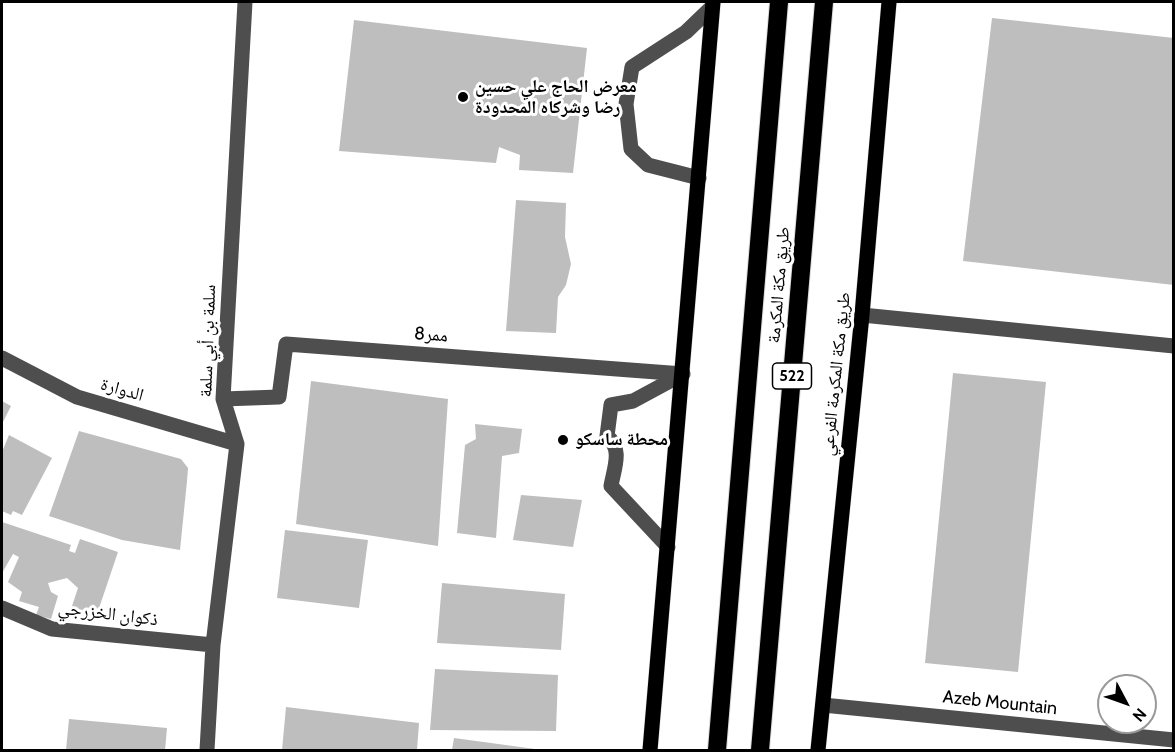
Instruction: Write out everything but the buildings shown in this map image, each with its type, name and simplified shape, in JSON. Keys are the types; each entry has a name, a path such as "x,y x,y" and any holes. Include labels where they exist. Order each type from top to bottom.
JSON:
{"highway":[{"name":"طريق مكة المكرمة","path":"717,750 778,2"},
{"name":"طريق مكة المكرمة","path":"760,750 824,2"}],"main road":[{"name":"طريق مكة المكرمة الفرعي","path":"818,750 862,315 889,2"},
{"path":"651,750 713,4"}],"street":[{"name":"سلمة بن أبي سلمة","path":"207,750 213,645 237,444 224,399 245,2"},
{"path":"699,178 648,165 631,149 626,104 632,67 686,32 713,4"},
{"path":"862,315 1173,346"},
{"name":"ممر8","path":"224,399 279,397 286,344 683,374"},
{"name":"الدوارة","path":"2,358 77,398 237,444"},
{"path":"668,548 610,486 617,448 607,436 611,405 633,401 683,374"},
{"name":"ذكوان الخزرجي","path":"2,608 52,628 213,645"},
{"name":"Azeb Mountain","path":"823,705 1173,740"}],"place":[{"name":"معرض الحاج علي حسين رضا وشركاه المحدودة","path":"463,97"},
{"name":"محطة ساسكو","path":"563,440"}]}
